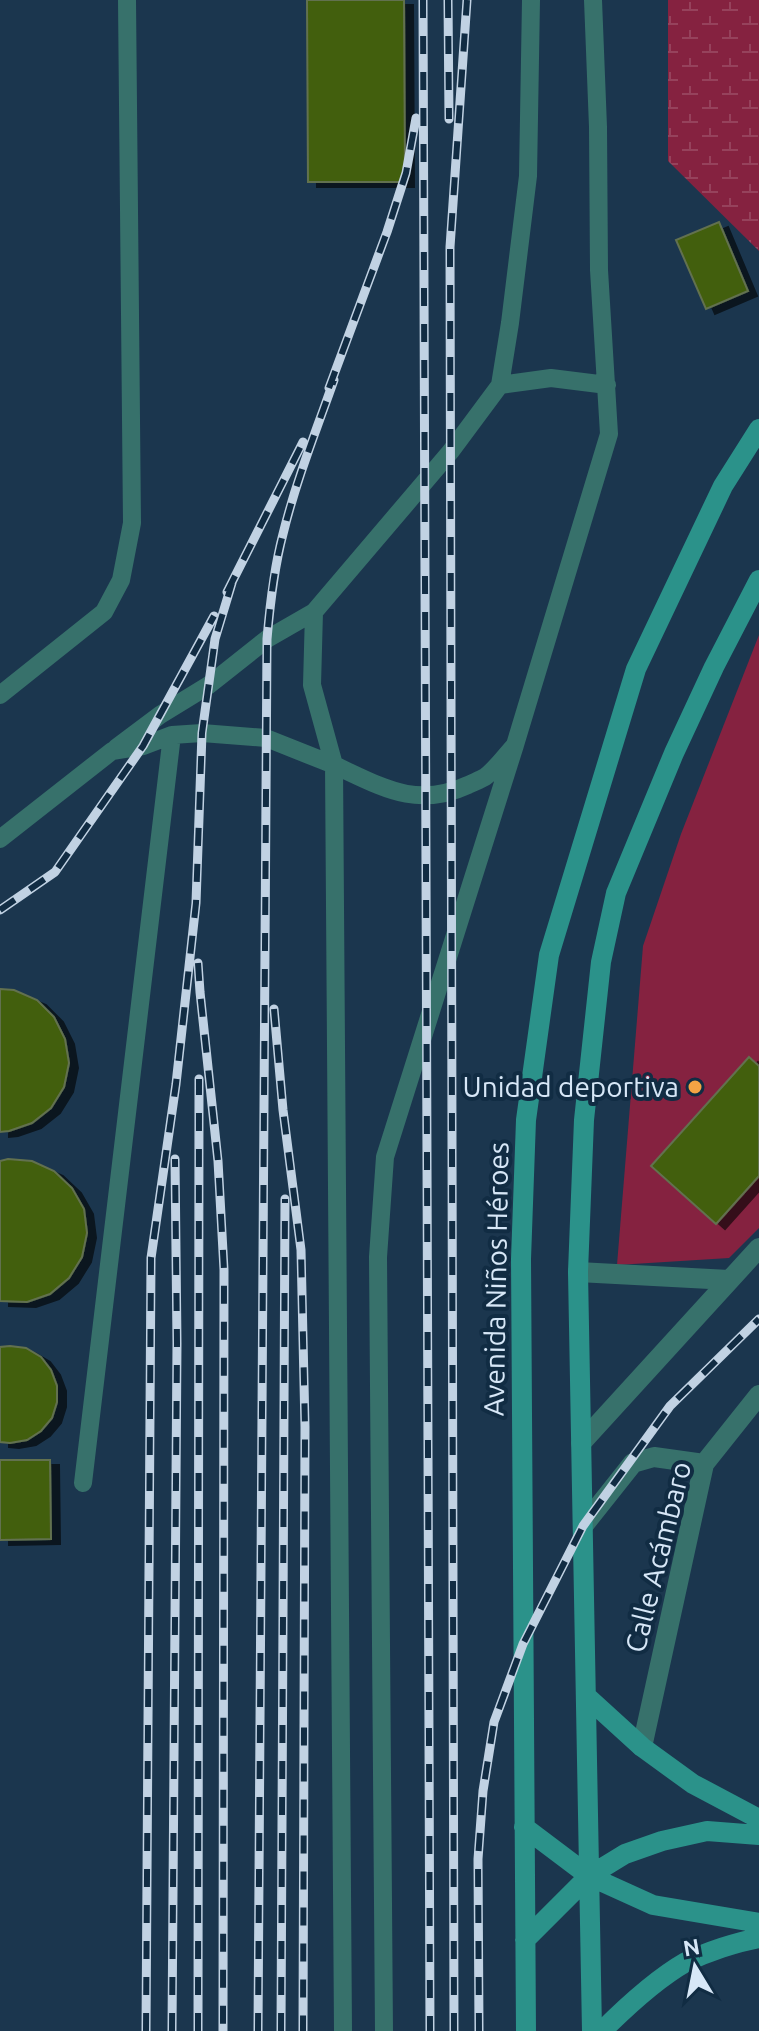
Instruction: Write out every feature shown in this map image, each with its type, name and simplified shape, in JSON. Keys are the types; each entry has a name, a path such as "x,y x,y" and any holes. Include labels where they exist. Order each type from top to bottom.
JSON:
{"main road":[{"name":"Avenida Niños Héroes","path":"526,2031 521,1259 526,1120 549,955 636,669 723,486 759,429"},
{"path":"592,2031 578,1272 584,1120 601,962 616,893 674,753 759,580"},
{"path":"586,1696 642,1747 693,1784 759,1819"},
{"path":"524,1827 589,1876 653,1905 759,1923"},
{"path":"525,1940 589,1876 625,1854 662,1841 707,1831 759,1835"},
{"path":"602,2031 646,1991 687,1962 742,1941 759,1938"}],"street":[{"path":"581,1443 759,1248"},
{"path":"578,1272 729,1280"},
{"name":"Calle Acámbaro","path":"642,1747 704,1464 759,1395"},
{"path":"583,1526 633,1463 654,1457 704,1464"}],"lane":[{"path":"0,695 104,612 121,580 130,537 127,0"},
{"path":"0,839 160,715 209,685 267,639 314,612 451,451 500,385 528,176 531,0"},
{"path":"384,2031 378,1257 385,1157 609,434 599,270 593,0"},
{"path":"500,385 551,378 607,385"},
{"path":"314,612 312,685 334,765 343,2031"},
{"path":"0,688 0,695"},
{"path":"112,751 143,746 172,735 202,733 266,738 377,785 408,795 426,796 451,793 485,777 515,745"},
{"path":"83,1483 172,735"}],"green space":[{"path":"668,0 759,0 759,251 668,161"},
{"name":"Unidad deportiva","path":"759,635 759,1228 729,1258 617,1265 643,946 681,834"}],"building":[{"path":"307,0 404,0 405,182 308,182"},
{"path":"719,222 748,291 706,309 676,240"},
{"path":"0,989 14,990 37,1000 54,1017 65,1039 69,1063 64,1087 51,1108 32,1123 0,1132"},
{"path":"749,1057 759,1066 759,1176 716,1224 651,1166"},
{"path":"0,1161 32,1161 54,1171 72,1188 84,1209 87,1233 82,1257 69,1278 50,1294 27,1302 0,1301"},
{"path":"0,1347 26,1348 41,1357 51,1370 57,1386 57,1402 52,1418 41,1431 27,1440 10,1443 0,1442"},
{"path":"0,1460 50,1460 51,1539 0,1540"}],"railway":[{"path":"423,0 430,2031"},
{"path":"448,0 449,119"},
{"path":"454,2031 450,247 467,0"},
{"path":"329,388 387,232 406,173 416,118"},
{"path":"258,2031 267,639 283,534 300,475 334,380"},
{"path":"227,592 303,442"},
{"path":"146,2031 151,1258 176,1084 196,903 202,733 215,639 232,583"},
{"path":"0,910 55,872 143,746 214,616"},
{"path":"198,963 218,1161 224,1270 223,2031"},
{"path":"274,1009 301,1250 305,1427 303,2031"},
{"path":"198,2031 199,1079"},
{"path":"172,2031 177,1343 175,1159"},
{"path":"281,2031 285,1199"},
{"path":"479,2031 478,1859 483,1791 494,1722 523,1644 583,1526 670,1406 759,1319"}],"place":[{"name":"Unidad deportiva","path":"695,1087"}]}
